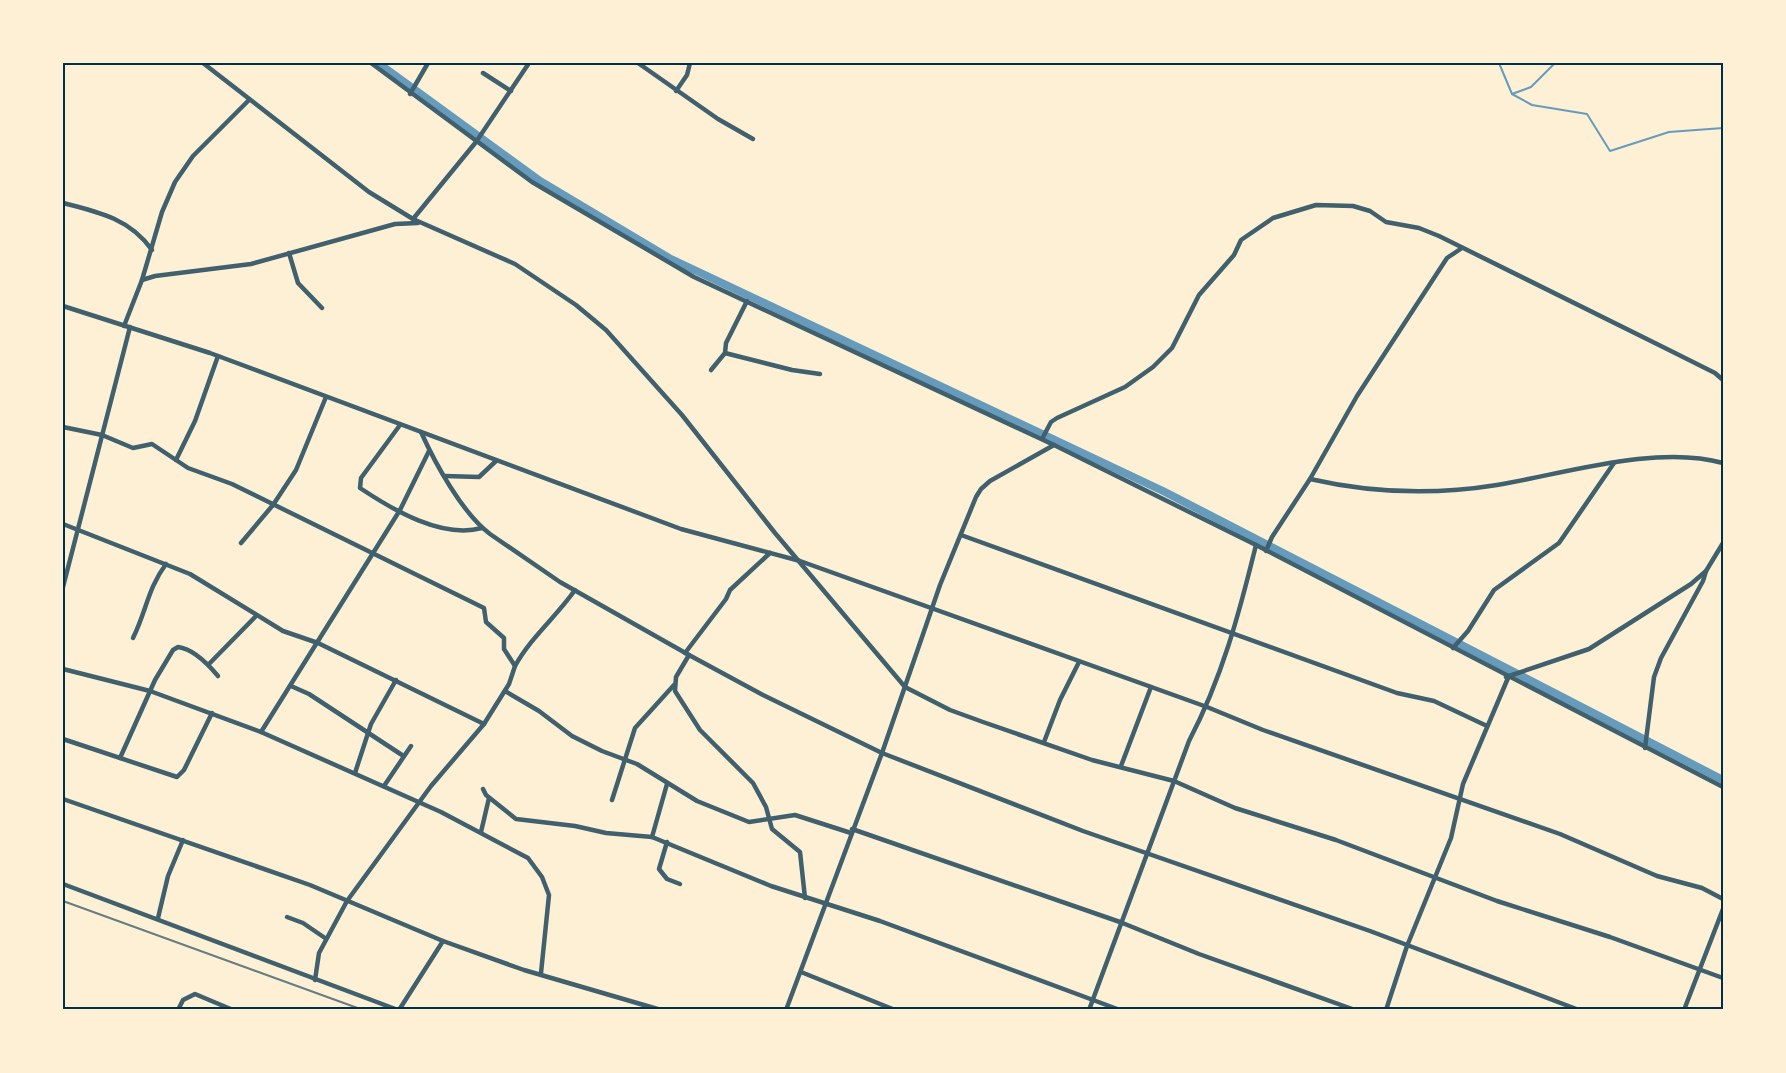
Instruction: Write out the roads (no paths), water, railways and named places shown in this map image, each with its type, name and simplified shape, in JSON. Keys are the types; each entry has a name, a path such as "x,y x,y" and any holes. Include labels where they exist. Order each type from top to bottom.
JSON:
{"street":[{"path":"203,63 369,192 421,223 515,264 576,305 606,330 682,415 905,687 950,710 1092,760 1174,781 1235,808 1336,840 1435,878 1642,948 1700,972 1723,978"},
{"path":"371,63 532,182 694,276 1054,444 1256,545 1723,787"},
{"path":"410,94 428,63"},
{"path":"413,219 476,142 529,63"},
{"path":"638,63 676,91 753,139"},
{"path":"676,91 687,75 690,63"},
{"path":"483,73 511,91"},
{"path":"63,587 127,326 162,212 175,182 193,156 249,100"},
{"path":"63,203 127,224 141,234 152,250"},
{"path":"1042,439 1051,422 1057,418 1125,387 1153,367 1172,348 1199,295 1234,255 1241,240 1273,218 1316,205 1353,206 1370,211 1386,222 1419,228 1667,349 1715,374 1723,381"},
{"path":"142,280 156,276 251,264 395,224 421,223"},
{"path":"1266,551 1272,537 1310,479 1357,396 1447,258 1464,248"},
{"path":"290,253 298,283 322,308"},
{"path":"711,370 725,353 726,343 747,301"},
{"path":"63,306 218,356 681,529 800,561 1207,707 1263,730 1560,834 1657,876 1702,888 1723,899"},
{"path":"725,353 792,370 820,374"},
{"path":"176,460 199,411 218,356"},
{"path":"241,543 273,505 296,470 326,397"},
{"path":"400,425 379,452 359,486 400,510 449,530 464,532 482,528"},
{"path":"63,427 102,435 133,448 152,444 188,468 232,484 484,608 485,620 502,634 504,649 514,666"},
{"path":"421,432 429,451 482,528 575,590 784,706 882,753 1148,854 1309,909 1579,1010"},
{"path":"786,1010 882,753 932,609 981,489 1054,444"},
{"path":"261,732 400,510 429,451"},
{"path":"1310,479 1366,489 1471,488 1650,458 1691,458 1723,463"},
{"path":"445,476 479,477 496,461"},
{"path":"1453,648 1468,631 1494,590 1559,543 1614,463"},
{"path":"63,524 166,564 203,582 283,631 318,643 484,724"},
{"path":"961,535 1234,635 1343,671 1403,695 1434,701 1487,726"},
{"path":"1645,748 1654,677 1661,658 1723,543"},
{"path":"1089,1010 1189,741 1207,707 1234,635 1256,545"},
{"path":"612,800 635,728 674,685 687,654 730,590 770,553"},
{"path":"133,638 141,622 151,588 166,564"},
{"path":"1386,1010 1407,946 1457,818 1468,770 1507,677 1589,649 1672,597 1706,571"},
{"path":"315,980 319,953 325,938 347,902 420,803 484,724 505,691 514,666 535,636 561,610 575,590"},
{"path":"209,664 256,616"},
{"path":"120,758 150,691 173,650 178,647 209,664 218,676"},
{"path":"1044,742 1060,700 1079,662"},
{"path":"63,669 150,691 261,732 302,753 384,786 481,832 528,858 548,888 549,904 542,973"},
{"path":"355,773 381,703 396,680"},
{"path":"674,685 681,701 700,730 753,783 766,807 772,829 800,852 805,897"},
{"path":"291,686 309,694 402,755"},
{"path":"1121,766 1151,687"},
{"path":"505,691 539,711 572,736 637,764 697,801 741,820 757,822 795,815 852,831 1120,922 1199,954 1355,1010"},
{"path":"63,739 177,777 184,770 212,713"},
{"path":"384,786 402,755 411,746"},
{"path":"652,837 667,784"},
{"path":"483,789 489,798 516,819 575,826 606,833 652,837 724,868 824,905 880,921 1120,1010"},
{"path":"481,832 489,798"},
{"path":"63,799 310,885 443,940 661,1010"},
{"path":"158,918 168,876 183,840"},
{"path":"667,842 658,869 667,879 680,884"},
{"path":"63,884 399,1010 443,940"},
{"path":"1684,1010 1723,909"},
{"path":"287,917 303,923 325,938"},
{"path":"801,972 895,1010"},
{"path":"178,1010 183,1000 195,994 233,1010"}],"waterway":[{"path":"378,63 540,181 669,258 1163,491 1723,780"},
{"path":"1499,63 1512,94 1532,105 1587,114 1610,151 1669,132 1723,128"},
{"path":"1512,94 1531,87 1555,63"}],"railway":[{"path":"63,901 363,1010"}]}
